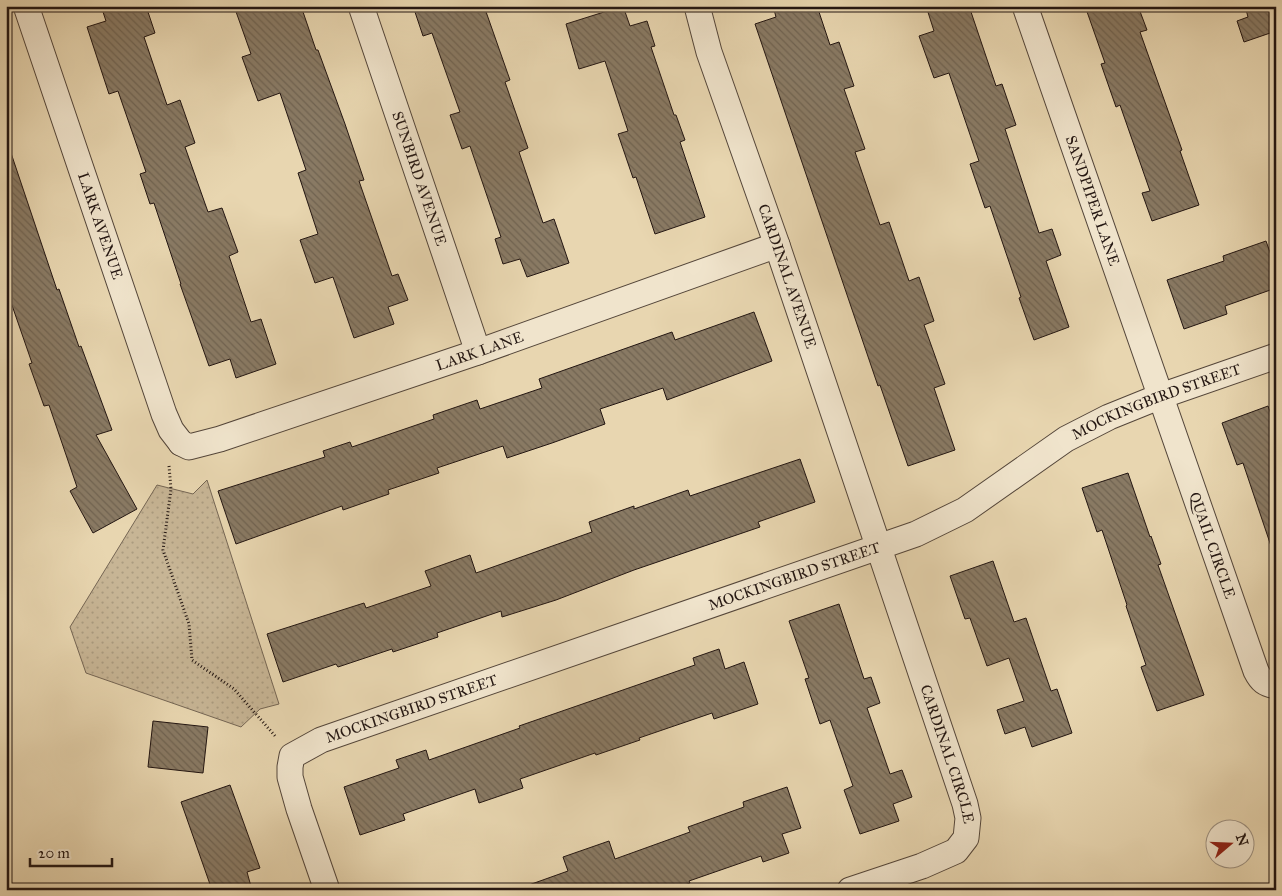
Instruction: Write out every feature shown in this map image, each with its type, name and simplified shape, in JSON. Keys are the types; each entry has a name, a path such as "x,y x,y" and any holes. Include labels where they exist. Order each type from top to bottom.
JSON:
{"street":[{"name":"LARK AVENUE","path":"26,6 171,430 174,449"},
{"name":"SUNBIRD AVENUE","path":"361,6 478,352"},
{"name":"CARDINAL AVENUE","path":"697,6 709,52 878,547"},
{"name":"SANDPIPER LANE","path":"1025,6 1161,396"},
{"name":"LARK LANE","path":"174,449 220,439 478,352 776,245"},
{"name":"MOCKINGBIRD STREET","path":"292,756 321,740 916,534 965,510 1066,439 1109,417 1161,396 1276,356"},
{"name":"QUAIL CIRCLE","path":"1161,396 1256,671 1260,679 1266,684 1276,686"},
{"name":"CARDINAL CIRCLE","path":"850,890 922,866 956,851 966,838 968,818 878,547"},
{"path":"292,756 290,777 327,890"}],"path":[{"path":"174,449 163,550 189,624 192,660 234,689 292,756"}],"shaded area":[{"path":"207,480 279,704 260,709 241,727 86,673 70,627 157,485 193,494"}],"building":[{"path":"101,6 146,6 155,33 144,37 167,105 180,100 195,143 185,147 208,212 222,208 238,252 229,256 251,322 261,319 276,364 236,378 230,359 209,366 154,203 150,204 140,174 146,172 118,91 109,94 87,27 106,21"},
{"path":"234,6 301,6 364,180 359,181 392,276 398,274 408,300 388,307 394,324 354,338 333,277 315,283 300,240 318,234 298,173 306,170 280,93 258,101 242,57 251,54"},
{"path":"413,6 484,6 510,80 505,82 528,148 519,152 543,223 554,219 569,263 527,277 520,259 503,264 495,239 501,237 470,146 462,149 450,115 460,112 432,33 423,36"},
{"path":"623,6 630,26 647,21 655,46 651,47 674,115 676,115 685,140 680,142 705,217 655,234 636,177 633,178 618,134 628,131 605,61 579,69 566,24"},
{"path":"773,6 817,6 830,45 839,42 854,86 844,89 865,149 855,152 880,225 889,222 909,281 919,277 934,321 924,325 945,384 934,388 955,450 908,466 880,385 878,386 755,24 776,17"},
{"path":"926,6 969,6 996,86 1002,84 1016,125 1005,129 1039,233 1052,229 1061,255 1046,261 1069,327 1034,340 990,206 985,208 970,164 979,161 949,73 934,78 919,36 934,31"},
{"path":"1085,6 1138,6 1147,30 1140,32 1182,150 1180,151 1199,205 1152,221 1142,193 1150,191 1120,105 1116,107 1101,64 1105,63"},
{"path":"1245,6 1276,6 1276,31 1244,42 1237,21 1248,17"},
{"path":"6,150 10,150 57,290 59,289 79,347 81,346 112,430 96,435 137,509 93,533 70,491 77,487 49,405 44,406 29,364 32,363 6,288"},
{"path":"1266,241 1276,269 1276,288 1225,306 1227,314 1184,329 1167,280 1224,261 1223,256"},
{"path":"754,312 772,361 667,400 663,388 600,409 605,424 507,458 503,446 437,468 439,473 388,490 389,494 343,510 342,506 236,544 218,491 325,457 323,451 350,442 352,447 434,419 433,415 477,400 480,409 542,388 539,379 672,332 675,340"},
{"path":"1268,406 1276,428 1276,548 1272,549 1243,463 1237,465 1222,423"},
{"path":"800,459 815,502 758,522 760,527 634,570 556,600 502,617 501,611 437,633 438,637 393,652 392,649 338,667 336,664 283,682 267,634 364,603 366,608 431,586 425,571 470,555 476,573 592,532 589,522 634,506 634,509 688,490 690,496"},
{"path":"1128,473 1161,564 1158,565 1204,695 1157,711 1141,667 1146,665 1102,530 1097,532 1082,488"},
{"path":"993,561 1014,622 1026,618 1051,691 1057,689 1072,733 1032,747 1025,727 1005,734 997,710 1024,701 1009,658 987,666 970,618 965,619 950,576"},
{"path":"839,604 864,679 871,677 880,703 867,708 890,774 902,770 912,797 893,804 899,821 860,834 844,790 853,786 830,720 820,724 805,679 809,678 789,621"},
{"path":"719,649 725,669 744,662 758,704 714,719 712,713 639,738 640,740 596,755 595,753 520,779 523,788 479,803 475,789 403,814 405,820 360,835 344,787 399,768 396,760 426,750 429,760 520,728 519,726 695,665 693,658"},
{"path":"153,721 208,727 203,773 148,767"},
{"path":"230,785 260,868 247,872 252,890 212,890 181,802"},
{"path":"787,787 801,828 782,834 789,853 763,862 761,856 689,881 690,883 672,890 526,890 526,886 568,871 563,857 609,841 615,859 690,832 688,827 744,807 743,802"}]}
